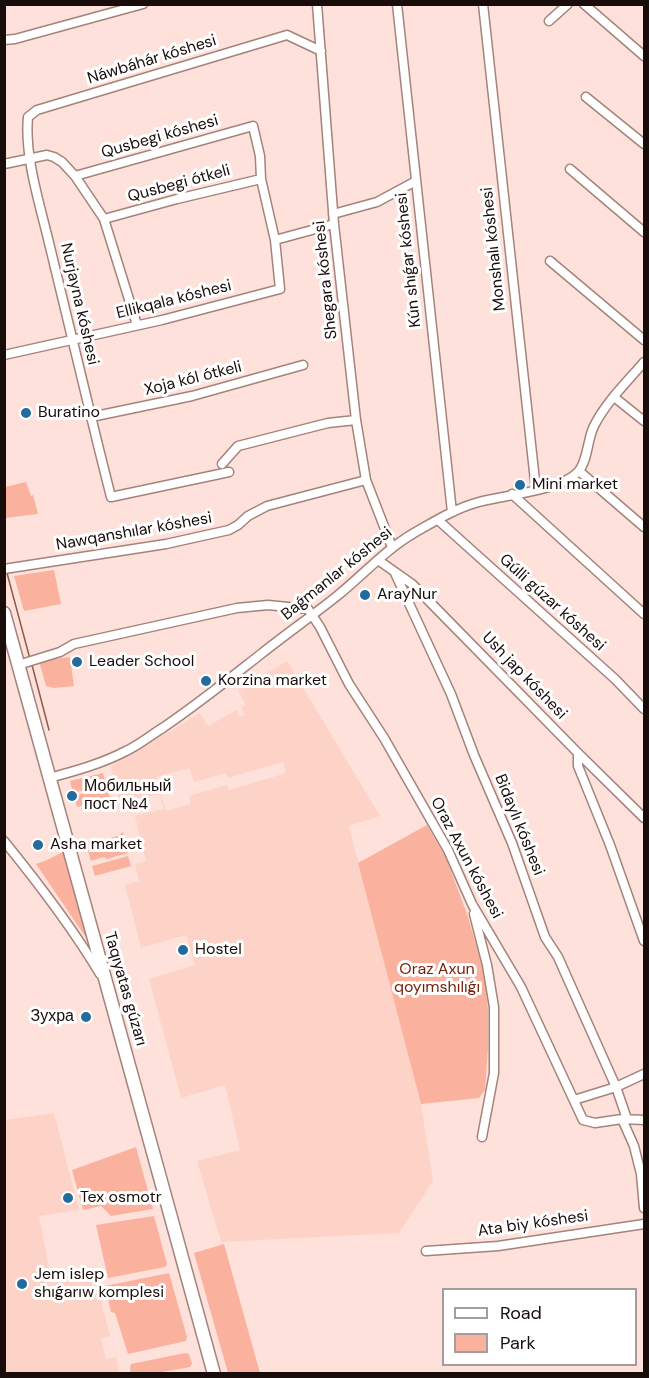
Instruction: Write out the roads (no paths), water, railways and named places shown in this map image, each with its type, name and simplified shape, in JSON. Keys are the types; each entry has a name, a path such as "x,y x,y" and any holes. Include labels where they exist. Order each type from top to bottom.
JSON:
{"highway":[{"name":"Taqıyatas gúzarı","path":"4,613 214,1374"}],"street":[{"path":"4,40 143,4"},
{"name":"Shegara kóshesi","path":"317,4 333,214 356,420 366,480 392,547"},
{"name":"Kún shıǵar kóshesi","path":"397,4 452,512"},
{"name":"Monshalı kóshesi","path":"483,4 536,490"},
{"path":"549,21 568,4"},
{"path":"584,4 645,56"},
{"name":"Náwbáhár kóshesi","path":"28,117 37,110 287,35 321,51"},
{"path":"586,97 645,144"},
{"name":"Nurjayna kóshesi","path":"28,117 29,158 111,497 229,472"},
{"name":"Qusbegi kóshesi","path":"75,176 254,126 260,156 261,178"},
{"path":"4,164 47,155 62,162 75,176 104,219 137,325"},
{"path":"570,170 645,232"},
{"path":"261,178 275,240 334,224"},
{"name":"Qusbegi ótkeli","path":"104,219 261,178"},
{"path":"333,214 377,202 416,181"},
{"name":"Ellikqala kóshesi","path":"4,354 137,325 280,289 275,240"},
{"path":"550,261 645,340"},
{"path":"645,362 598,419 592,429 579,471 645,527"},
{"name":"Xoja kól ótkeli","path":"91,417 192,396 303,365"},
{"path":"614,397 645,422"},
{"path":"222,464 238,446 328,423 356,420"},
{"name":"Baǵmanlar kóshesi","path":"49,778 112,758 140,743 202,701 344,590 392,547 438,520 478,502 536,490 569,480 579,471"},
{"name":"Nawqanshılar kóshesi","path":"4,569 166,544 229,530 267,506 366,480"},
{"path":"512,495 645,614"},
{"name":"Gúlli gúzar kóshesi","path":"438,520 645,709"},
{"name":"Ush jap kóshesi","path":"378,560 423,595 645,818"},
{"name":"Bidaylı kóshesi","path":"395,573 451,694 474,755 512,843 545,937 558,957 616,1087 634,1146 645,1208"},
{"path":"18,665 60,652 74,644 237,609 268,605 308,609 311,615"},
{"name":"Oraz Axun kóshesi","path":"311,615 320,627 349,684 384,738 448,850 472,904 517,980 584,1120 595,1123 624,1119"},
{"path":"578,753 578,766 645,941"},
{"path":"4,841 52,901 106,986"},
{"path":"472,904 487,965 494,1007 494,1073 482,1137"},
{"path":"574,1100 616,1087 645,1074"},
{"path":"624,1119 645,1120"},
{"name":"Ata biy kóshesi","path":"426,1251 498,1246 645,1224"}],"waterway":[{"path":"7,573 30,659"},
{"path":"32,665 49,730"}],"place":[{"name":"Buratino","path":"26,413"},
{"name":"Mini market","path":"520,485"},
{"name":"ArayNur","path":"365,595"},
{"name":"Leader School","path":"77,662"},
{"name":"Korzina market","path":"206,681"},
{"name":"Мобильный пост №4","path":"72,796"},
{"name":"Asha market","path":"38,845"},
{"name":"Hostel","path":"183,950"},
{"name":"Зухра","path":"86,1017"},
{"name":"Tex osmotr","path":"68,1198"},
{"name":"Jem islep shıǵarıw komplesi","path":"22,1284"}],"park label":[{"name":"Oraz Axun qoyımshılıǵı","path":"437,979"}]}
